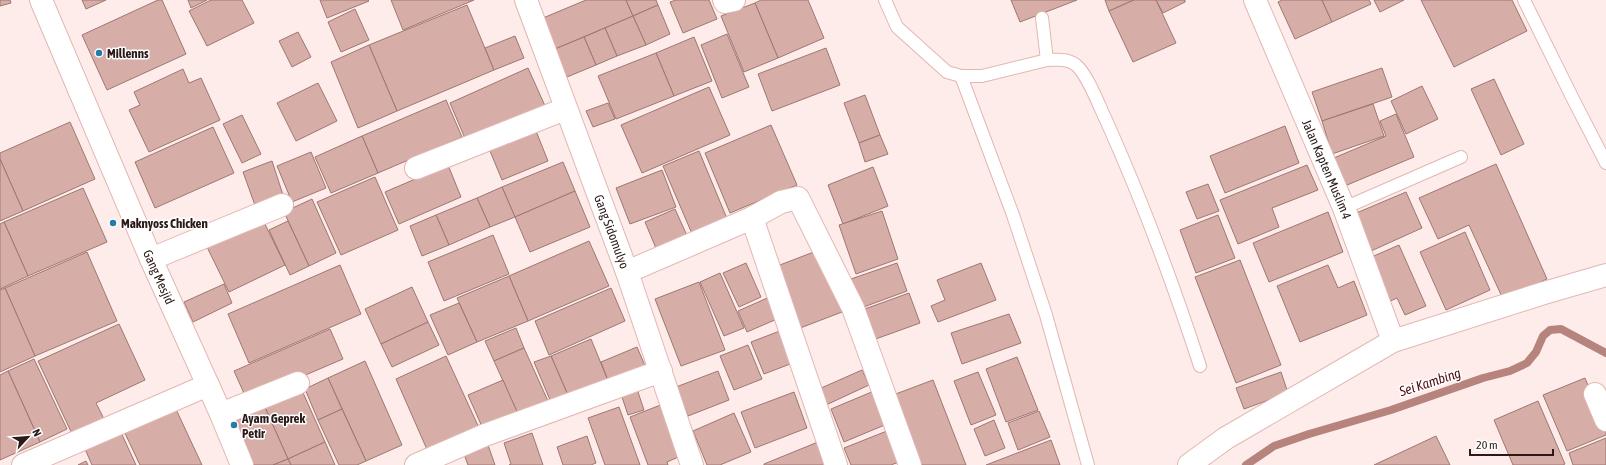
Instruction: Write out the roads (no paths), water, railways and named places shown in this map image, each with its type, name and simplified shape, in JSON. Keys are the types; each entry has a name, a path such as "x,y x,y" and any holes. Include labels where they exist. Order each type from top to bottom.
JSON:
{"street":[{"name":"Gang Mesjid","path":"41,0 150,260 208,385 242,465"},
{"path":"724,0 725,2 734,0"},
{"name":"Jalan Kapten Muslim 4","path":"1254,0 1344,208 1393,341"},
{"name":"Gang Sidomulyo","path":"533,2 565,109 626,272 692,465"},
{"path":"416,168 565,109"},
{"path":"626,272 752,218 781,202 798,198 853,308 910,465"},
{"path":"150,260 282,205"},
{"path":"752,218 836,465"},
{"path":"1189,465 1226,438 1393,341 1544,293 1606,276"},
{"path":"416,465 485,435 661,371"},
{"path":"221,414 298,383"},
{"path":"23,465 208,385"},
{"path":"1595,394 1606,420"}],"lane":[{"path":"885,0 897,27 947,72 961,76 982,76 1047,60 1063,59 1076,65 1088,81 1127,167 1188,328 1200,366"},
{"path":"1524,0 1606,163"},
{"path":"1042,18 1047,60"},
{"path":"961,76 1013,215 1044,308 1088,465"},
{"path":"1344,208 1461,157"}],"waterway":[{"name":"Sei Kambing","path":"1246,465 1274,446 1391,410 1483,378 1510,371 1527,363 1536,352 1543,336 1550,330 1561,329 1606,353"}],"place":[{"name":"Millenns","path":"99,53"},
{"name":"Maknyoss Chicken","path":"113,223"},
{"name":"Ayam Geprek Petir","path":"234,425"}]}
